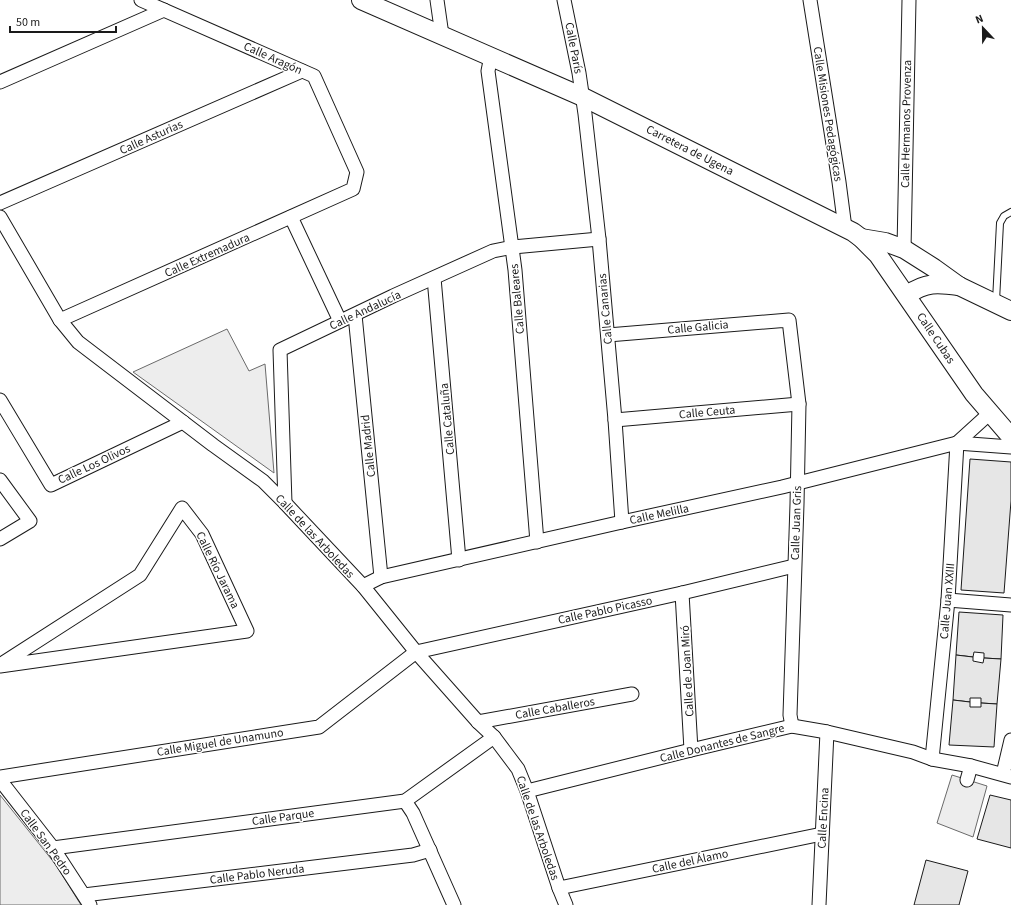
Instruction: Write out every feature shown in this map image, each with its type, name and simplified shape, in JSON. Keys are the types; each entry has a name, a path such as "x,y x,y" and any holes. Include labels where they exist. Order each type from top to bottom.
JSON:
{"main road":[{"name":"Carretera de Ugena","path":"361,0 583,97 845,228 862,238 885,242 904,248 959,286 1004,307"},
{"name":"Calle Cubas","path":"862,238 878,255 907,295 961,376 1011,437"},
{"path":"907,295 916,288 933,284 959,286"}],"street":[{"name":"Calle Aragón","path":"141,0 314,76 357,172 353,190"},
{"path":"437,0 442,35"},
{"name":"Calle París","path":"564,0 583,97"},
{"name":"Calle Misiones Pedagógicas","path":"810,0 845,228"},
{"name":"Calle Hermanos Provenza","path":"904,248 909,0"},
{"path":"0,82 164,10"},
{"name":"Calle Baleares","path":"492,56 488,71 513,248 537,542"},
{"name":"Calle Asturias","path":"0,203 302,71"},
{"name":"Calle Canarias","path":"583,97 608,335 622,522"},
{"name":"Calle Extremadura","path":"60,320 353,190"},
{"name":"Calle de las Arboledas","path":"0,217 60,320 78,342 263,481 363,586 416,652 478,722 494,737 518,769 566,905"},
{"path":"291,217 340,321"},
{"name":"Calle Andalucía","path":"285,503 280,350 493,251 599,239"},
{"name":"Calle Cataluña","path":"434,278 459,560"},
{"name":"Calle Madrid","path":"355,315 380,577"},
{"name":"Calle Galicia","path":"608,335 789,320"},
{"name":"Calle Juan Gris","path":"789,320 799,404 790,715 792,726"},
{"name":"Calle Los Olivos","path":"0,400 51,485 183,422"},
{"name":"Calle Ceuta","path":"615,420 799,404"},
{"name":"Calle Melilla","path":"957,443 990,413"},
{"name":"Calle Melilla","path":"363,586 380,577 797,483 957,443 1011,447"},
{"name":"Calle Juan XXIII","path":"932,759 948,600 957,443"},
{"path":"0,480 30,521 0,539"},
{"name":"Calle Río Jarama","path":"182,508 202,534 247,631 0,665 140,575 182,508"},
{"name":"Calle Pablo Picasso","path":"416,652 682,593 794,566"},
{"name":"Calle de Joan Miró","path":"682,593 691,750"},
{"path":"948,600 1011,605"},
{"name":"Calle Miguel de Unamuno","path":"0,777 319,727 416,652"},
{"name":"Calle Caballeros","path":"478,722 632,694"},
{"name":"Calle Donantes de Sangre","path":"527,791 792,726 827,732 914,752 932,759 971,766 1007,776"},
{"name":"Calle Encina","path":"819,905 827,732"},
{"name":"Calle Parque","path":"53,848 405,801 494,737"},
{"path":"1007,776 1011,740"},
{"path":"967,780 971,766"},
{"name":"Calle San Pedro","path":"0,780 53,848 87,900"},
{"path":"405,801 413,813 454,905"},
{"name":"Calle del Álamo","path":"559,888 822,834"},
{"name":"Calle Pablo Neruda","path":"87,900 413,855 430,850"}],"lane":[{"path":"1004,307 1000,223 1004,216 1011,212"}],"shaded area":[{"path":"227,329 249,371 265,364 274,473 133,372"},
{"path":"952,775 987,786 973,837 937,823"},
{"path":"0,795 56,865 81,905 0,905"}],"building":[{"path":"970,459 1011,462 1011,501 1004,593 961,590"},
{"path":"959,612 1003,615 1001,659 984,658 984,653 974,652 973,657 956,655"},
{"path":"956,655 973,657 973,661 983,663 984,658 1001,659 997,704 981,703 981,698 970,698 970,702 953,700"},
{"path":"953,700 970,702 970,707 981,707 981,703 997,704 994,747 949,745"},
{"path":"990,795 1011,800 1011,848 977,839"},
{"path":"926,860 968,871 959,905 914,905"}]}
